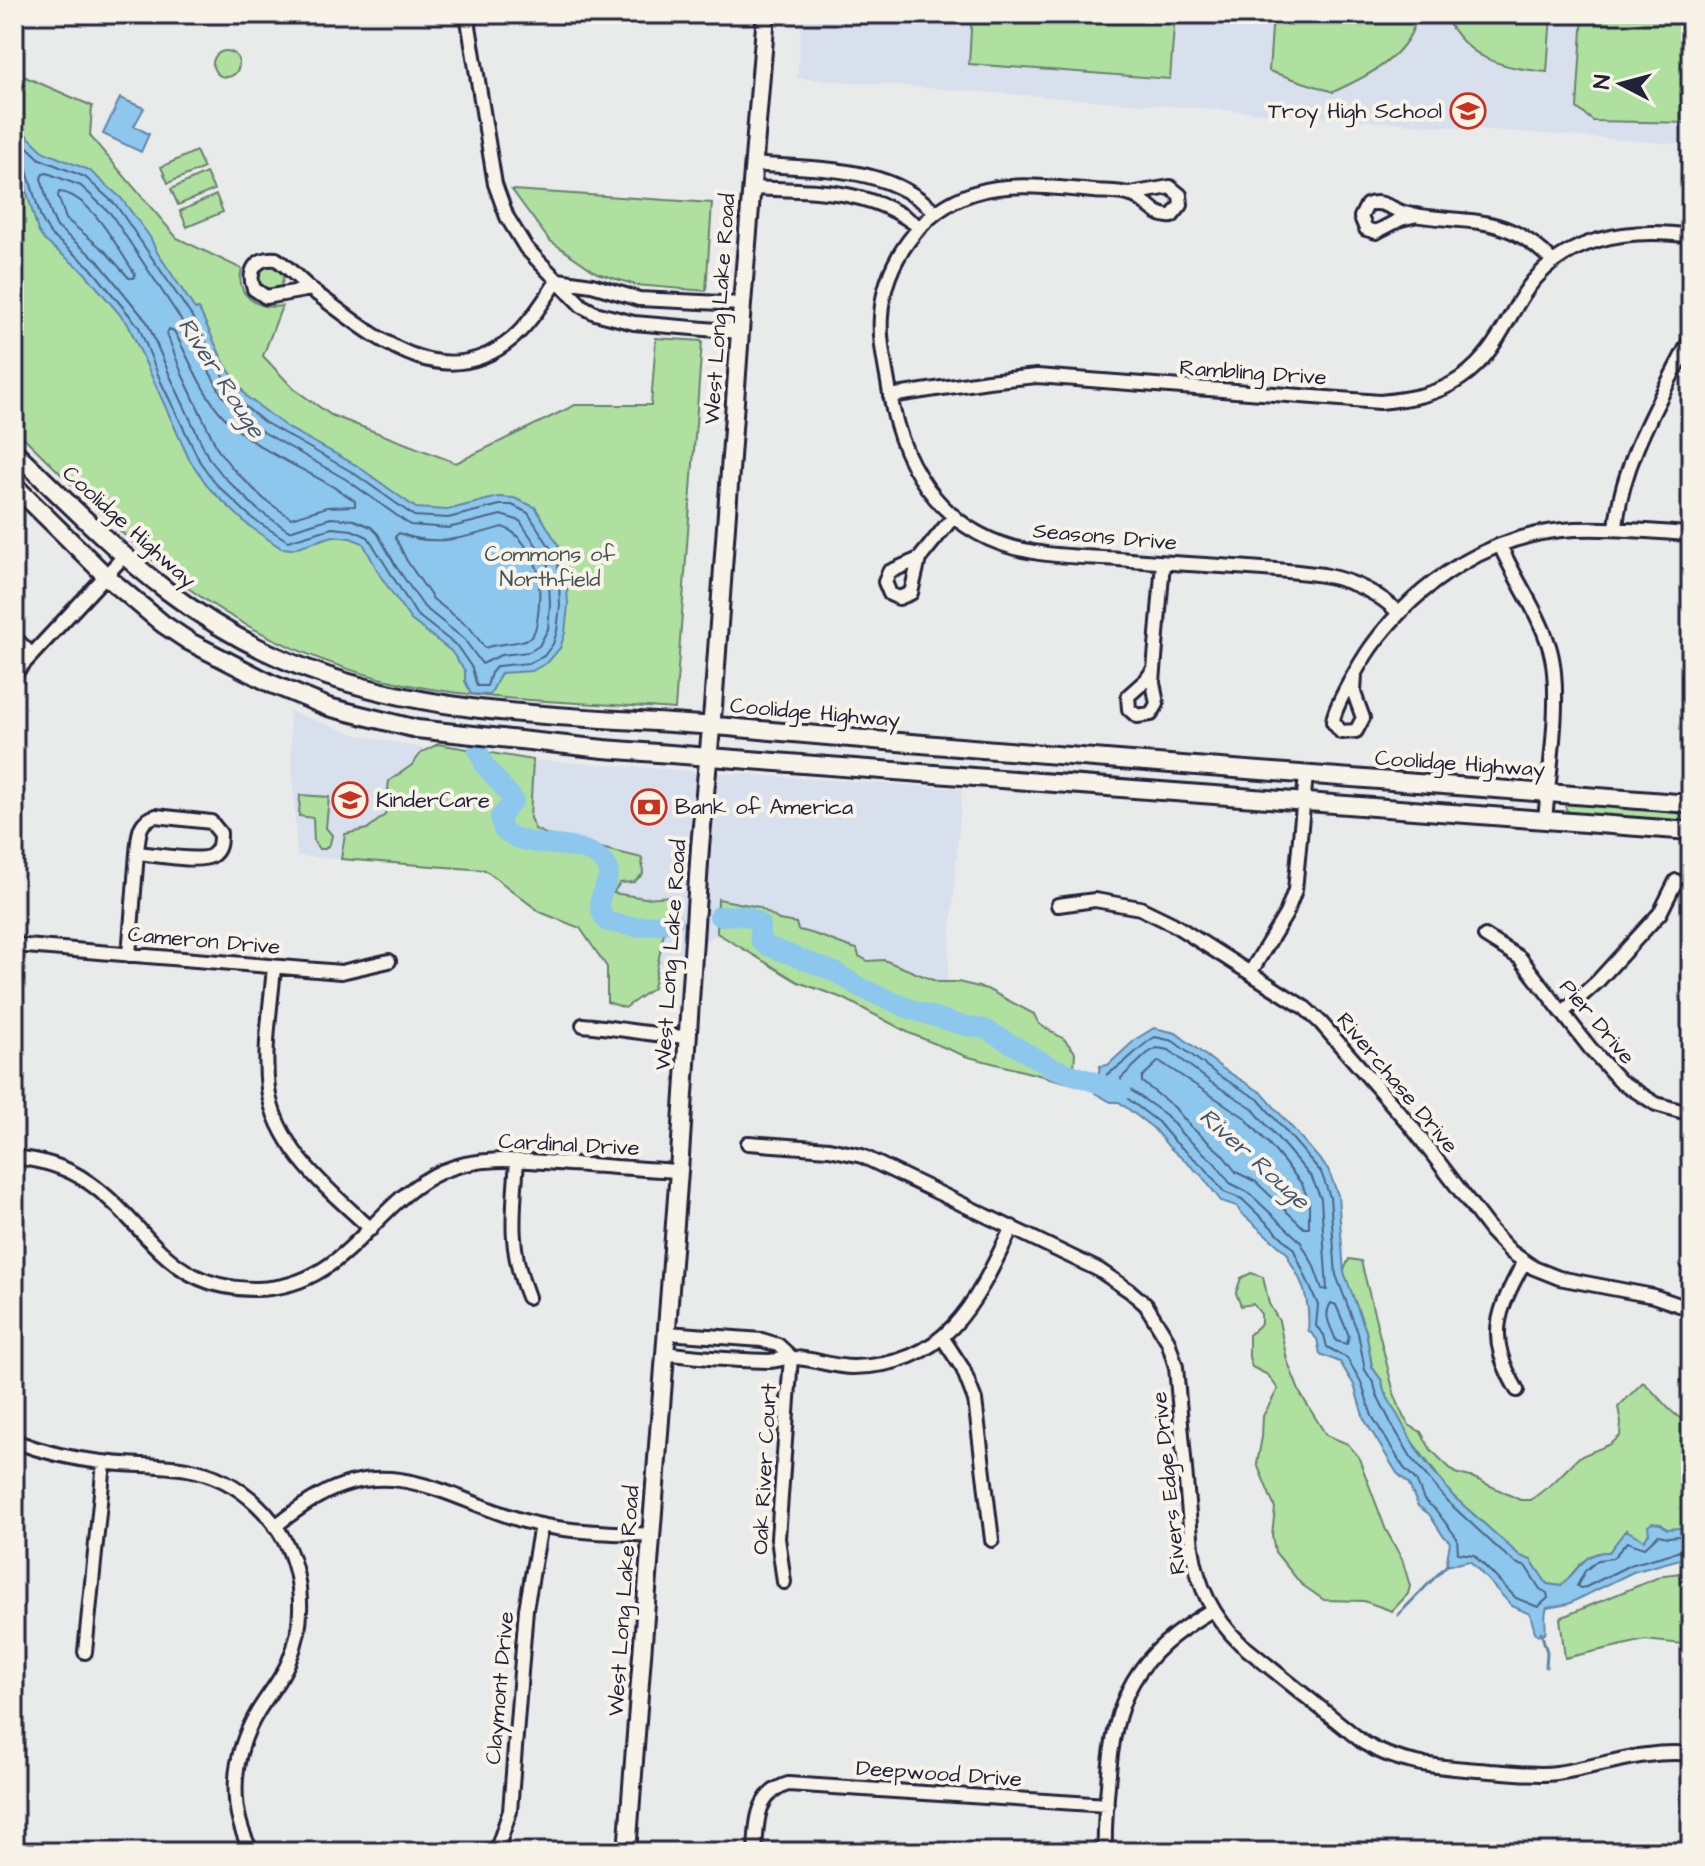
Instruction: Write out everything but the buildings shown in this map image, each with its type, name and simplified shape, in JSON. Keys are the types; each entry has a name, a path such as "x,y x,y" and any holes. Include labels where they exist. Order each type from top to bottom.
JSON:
{"main road":[{"name":"West Long Lake Road","path":"627,1852 766,14"},
{"name":"Coolidge Highway","path":"14,451 165,592 210,623 312,671 417,700 510,713 712,726 1691,804"},
{"path":"14,485 107,577 163,624 190,642 272,684 328,707 417,729 538,743 1691,831"},
{"path":"498,739 513,724 510,713"},
{"path":"538,743 534,736 536,724 548,715"},
{"path":"838,765 854,756 859,740"},
{"path":"881,769 880,761 885,751 897,742"}],"street":[{"path":"467,14 500,201 526,248 582,306 605,316 634,323 740,332"},
{"path":"753,164 869,175 907,191 936,213"},
{"name":"Seasons Drive","path":"1130,194 1001,187 974,193 936,213 904,246 891,272 881,312 890,396 898,433 909,461 929,491 954,516 988,539 1032,552 1340,578 1380,596 1399,613"},
{"path":"751,188 864,197 899,212 920,228"},
{"path":"1417,215 1475,220 1500,227 1527,240 1553,262"},
{"name":"Rambling Drive","path":"890,396 1037,376 1380,402 1410,399 1448,386 1475,367 1498,339 1531,284 1553,262 1584,244 1612,235 1639,232 1691,236"},
{"path":"311,289 266,297 254,289 250,276 252,269 261,261 276,259 311,289 395,349 419,359 455,362 487,354 512,339 537,311 558,280"},
{"path":"558,280 592,285 639,299 742,304"},
{"path":"1616,529 1618,500 1627,471 1691,338"},
{"path":"919,559 954,516"},
{"path":"1355,674 1381,634 1420,592 1449,570 1500,545 1554,531 1616,529 1691,534"},
{"path":"1500,545 1540,624 1554,668 1555,696 1545,820"},
{"path":"14,674 124,556"},
{"path":"1154,669 1163,563"},
{"path":"14,637 32,655"},
{"path":"1250,973 1276,934 1291,902 1300,856 1306,775"},
{"path":"129,955 137,853 140,827 145,820 156,816 206,820 220,833 219,847 207,858 137,853"},
{"path":"1562,1013 1597,982 1660,913 1676,881"},
{"name":"Riverchase Drive","path":"1058,905 1095,900 1140,908 1173,924 1305,1008 1411,1126 1491,1231 1524,1262 1570,1281 1653,1296 1691,1309"},
{"name":"Pier Drive","path":"1485,936 1514,953 1620,1081 1656,1104 1691,1114"},
{"name":"Cameron Drive","path":"14,945 341,972 389,961"},
{"path":"274,967 266,1062 270,1099 277,1122 298,1157 371,1229"},
{"path":"583,1025 687,1037"},
{"name":"Rivers Edge Drive","path":"748,1143 829,1149 862,1156 1099,1270 1146,1305 1174,1357 1195,1565 1212,1610 1241,1644 1355,1737 1377,1751 1398,1759 1438,1767 1540,1774 1646,1753 1691,1754"},
{"name":"Cardinal Drive","path":"14,1157 48,1163 76,1175 100,1191 173,1262 206,1280 227,1286 274,1287 307,1278 341,1257 407,1194 442,1171 484,1160 679,1171"},
{"path":"517,1161 513,1242 517,1268 528,1297"},
{"path":"665,1353 759,1361 791,1357 836,1365 871,1366 908,1357 942,1337 965,1316 1012,1227"},
{"path":"1517,1390 1504,1368 1497,1335 1506,1297 1524,1262"},
{"path":"667,1333 762,1340 778,1345 791,1357"},
{"path":"942,1337 963,1369 975,1400 992,1540"},
{"name":"Oak River Court","path":"784,1582 778,1538 791,1357"},
{"path":"14,1441 47,1452 104,1463 172,1467 205,1473 245,1494 266,1513 291,1553 300,1615 289,1661 249,1727 239,1756 236,1805 242,1832 252,1852"},
{"path":"85,1652 104,1463"},
{"path":"275,1526 321,1494 383,1478 417,1482 541,1525 652,1535"},
{"name":"Claymont Drive","path":"496,1852 510,1811 526,1609 541,1525"},
{"path":"1105,1852 1113,1732 1126,1692 1150,1659 1184,1628 1212,1610"},
{"name":"Deepwood Drive","path":"755,1852 759,1810 770,1793 782,1785 1107,1805"}],"shaded area":[{"name":"Troy High School","path":"802,14 1691,14 1691,145 797,78"},
{"path":"289,711 354,734 426,749 533,760 962,789 944,1021 765,945 714,936 663,966 485,870 297,856"}],"green space":[{"path":"972,14 1175,14 1170,79 969,64"},
{"path":"1273,14 1417,14 1406,42 1396,53 1372,72 1333,92 1269,71"},
{"path":"1443,14 1551,14 1547,72 1500,64 1486,58 1463,42"},
{"path":"1583,14 1691,14 1691,123 1593,121 1577,108"},
{"path":"226,51 235,55 239,64 235,73 226,77 217,73 213,64 217,55"},
{"name":"Commons of Northfield","path":"14,72 92,106 90,136 177,238 242,269 242,287 250,299 265,306 282,306 263,356 294,389 331,415 456,463 575,405 651,405 656,338 702,341 675,709 474,695 409,685 350,670 293,648 213,605 165,570 98,511 14,428"},
{"path":"196,151 204,168 168,183 161,167"},
{"path":"206,173 214,190 178,205 171,189"},
{"path":"512,190 712,203 706,291 636,285 597,273 549,240"},
{"path":"216,195 223,212 187,227 180,211"},
{"path":"270,265 279,269 283,278 279,287 270,291 261,287 257,278 261,269"},
{"path":"438,744 533,760 530,818 535,829 642,858 643,874 634,882 620,883 613,893 645,898 671,896 653,988 625,1008 607,1002 607,967 580,928 540,912 485,870 341,859 345,834 367,829 385,815 389,781 412,765 422,752"},
{"path":"300,795 329,797 326,828 332,835 325,849 319,849 314,842 313,818 299,816"},
{"path":"1570,801 1691,811 1691,822 1574,813 1567,811 1565,806"},
{"path":"718,899 759,907 779,920 796,923 798,930 857,949 859,956 868,961 884,960 938,982 958,982 987,989 1034,1014 1039,1024 1064,1039 1075,1052 1073,1084 965,1056 909,1033 845,999 798,982 717,933"},
{"path":"1349,1259 1361,1261 1394,1393 1403,1416 1409,1425 1421,1432 1431,1450 1455,1473 1474,1478 1520,1500 1531,1500 1579,1457 1611,1444 1620,1436 1618,1407 1643,1382 1671,1411 1691,1424 1691,1527 1649,1533 1644,1541 1626,1530 1609,1552 1587,1558 1561,1586 1547,1584 1531,1560 1520,1556 1453,1496 1405,1432 1382,1381 1372,1367 1366,1331 1343,1272"},
{"path":"1251,1273 1263,1277 1269,1304 1279,1321 1287,1360 1300,1393 1326,1435 1348,1444 1358,1456 1386,1530 1402,1559 1410,1586 1408,1594 1392,1611 1364,1601 1324,1600 1301,1584 1275,1552 1272,1535 1275,1508 1257,1464 1263,1416 1278,1389 1268,1375 1252,1367 1249,1357 1249,1335 1261,1324 1261,1314 1253,1304 1241,1306 1236,1293 1241,1278"},
{"path":"1691,1572 1691,1645 1645,1640 1565,1658 1560,1618 1664,1575"}],"water":[{"path":"120,98 144,108 134,126 149,134 141,152 103,134"},
{"path":"14,123 44,152 89,170 121,198 150,237 195,309 199,309 224,363 247,397 288,428 356,465 416,508 447,510 498,497 514,498 535,507 565,556 568,605 565,633 560,648 548,662 532,671 501,673 490,695 471,694 465,681 465,671 451,651 411,620 381,577 363,543 333,536 292,549 281,548 248,525 210,489 189,459 128,324 84,272 44,240 38,231 14,159"},
{"path":"1154,1028 1176,1033 1262,1093 1328,1169 1338,1195 1344,1272 1366,1331 1372,1367 1418,1452 1453,1496 1520,1556 1531,1560 1547,1584 1561,1586 1587,1558 1609,1552 1626,1530 1644,1540 1652,1523 1661,1524 1667,1529 1691,1527 1691,1556 1633,1572 1568,1604 1547,1608 1545,1634 1538,1635 1530,1614 1512,1606 1470,1561 1446,1566 1450,1542 1429,1514 1418,1506 1409,1484 1397,1473 1364,1419 1354,1385 1340,1362 1320,1354 1317,1339 1308,1330 1305,1293 1288,1254 1237,1206 1221,1201 1201,1175 1153,1128 1119,1102 1111,1102 1095,1093 1100,1066 1108,1065 1136,1039"}],"waterway":[{"name":"River Rouge","path":"478,750 485,766 514,800 500,817 503,830 527,841 583,850 605,863 608,876 600,904 607,922 636,927 673,922"},
{"name":"River Rouge","path":"719,916 751,918 760,924 760,940 765,945 835,972 861,988 915,1011 985,1029 1053,1068 1121,1091"},
{"path":"1398,1615 1448,1564"},
{"path":"1541,1632 1547,1652 1546,1667"}],"place":[{"name":"Troy High School","path":"1468,111"},
{"name":"KinderCare","path":"350,800"},
{"name":"Bank of America","path":"649,807"}]}
